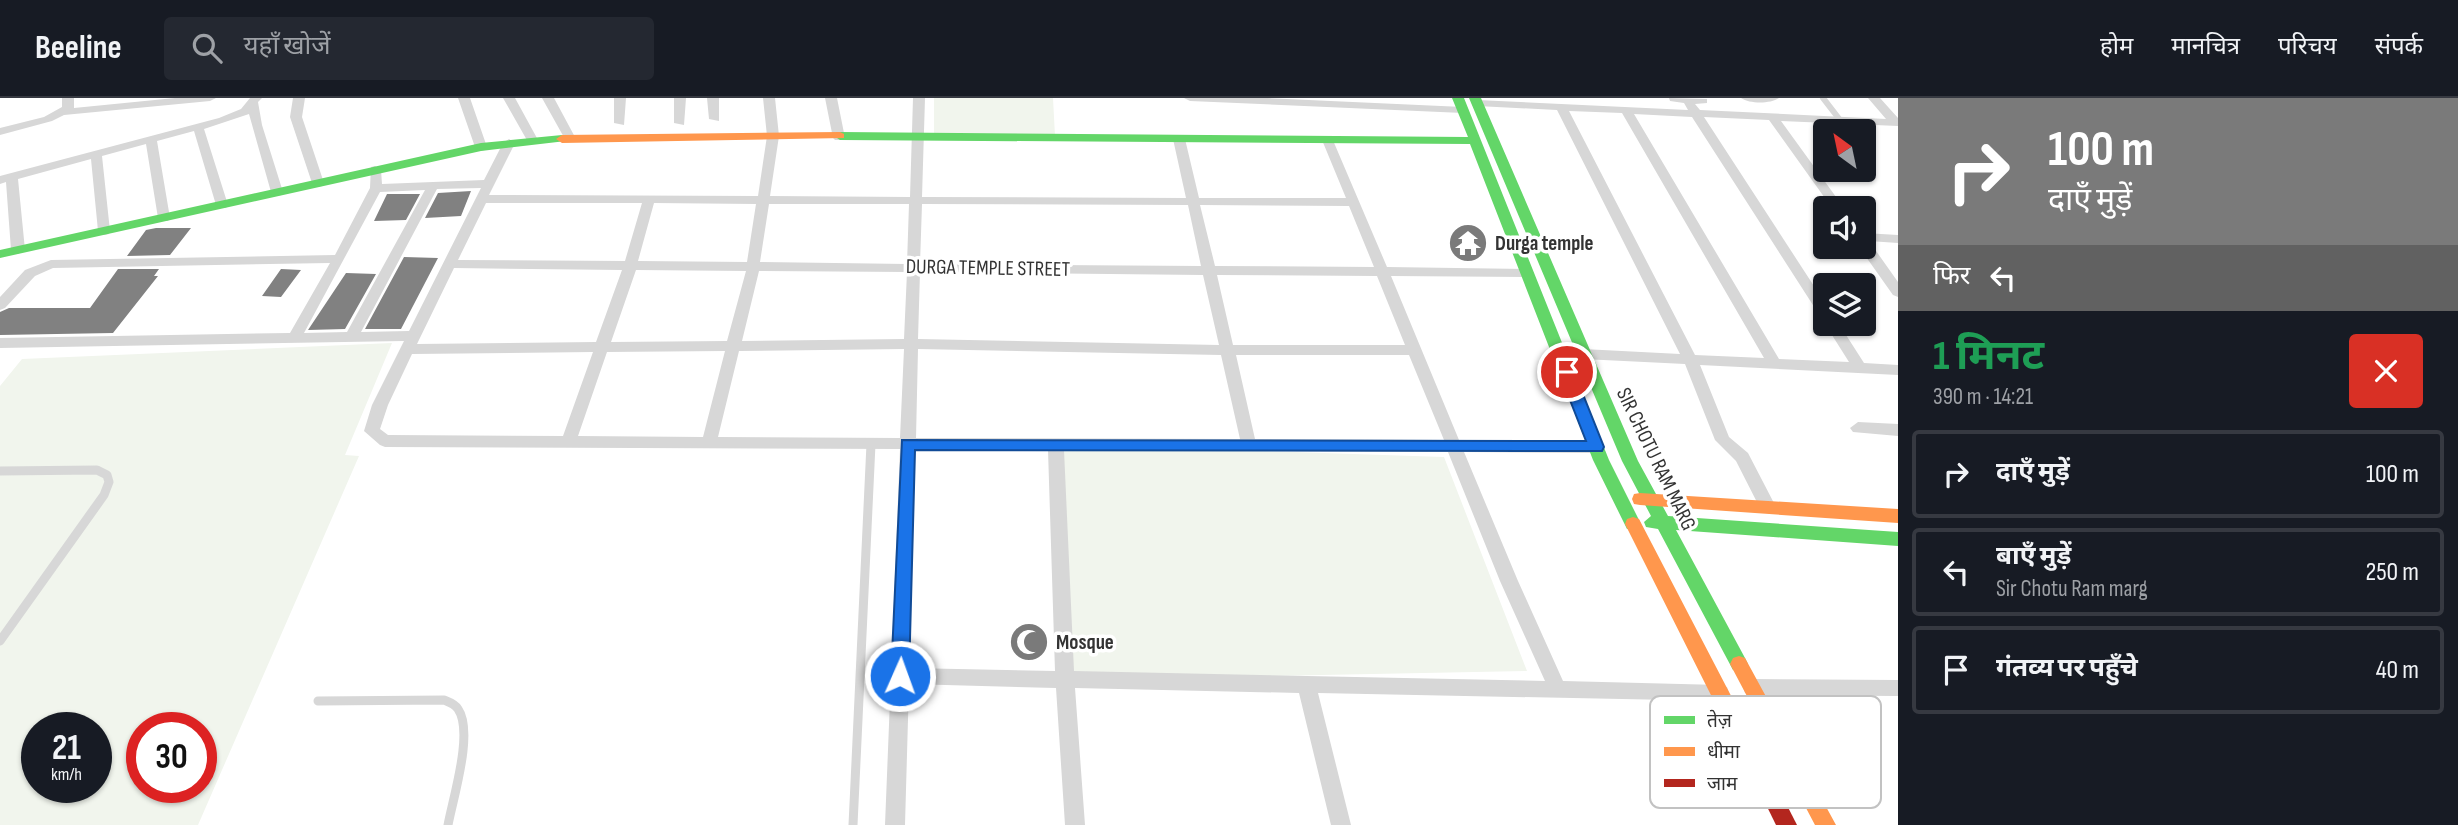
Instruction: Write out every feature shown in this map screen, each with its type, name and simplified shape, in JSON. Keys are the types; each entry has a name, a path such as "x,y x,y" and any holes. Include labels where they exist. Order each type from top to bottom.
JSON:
{"street":[{"path":"65,112 69,106 68,98"},
{"path":"0,132 65,112 210,98"},
{"path":"299,98 296,117 318,183"},
{"path":"464,98 481,147"},
{"path":"509,98 532,141"},
{"path":"548,98 570,139"},
{"path":"620,98 620,123"},
{"path":"680,98 681,122"},
{"path":"713,98 715,119"},
{"path":"709,442 753,268 773,136 769,98"},
{"path":"831,98 839,138"},
{"path":"895,825 907,444 913,344 919,98"},
{"path":"1190,98 1539,102 1561,107 1815,119"},
{"path":"1638,98 1644,111"},
{"path":"1746,98 1773,98"},
{"path":"1746,98 1766,117 1829,196"},
{"path":"1874,98 1897,122"},
{"path":"1683,99 1703,101"},
{"path":"1683,99 1695,113 1813,295"},
{"path":"254,101 256,125 277,192"},
{"path":"18,250 6,178 198,127 244,111 254,101"},
{"path":"1468,102 1475,141 1596,447 1722,696"},
{"name":"SIR CHOTU RAM MARG","path":"1468,102 1630,461 1757,696"},
{"path":"1561,107 1690,359 1723,440 1742,457 1768,507"},
{"path":"1626,110 1774,363"},
{"path":"1876,121 1897,122"},
{"path":"198,127 222,205"},
{"path":"0,254 481,147 532,141 773,136 1475,141"},
{"path":"1179,139 1249,445"},
{"path":"151,140 164,218"},
{"path":"1328,140 1453,446 1557,688"},
{"path":"509,143 377,414 372,431 376,437 385,441 1596,447"},
{"path":"96,154 104,231"},
{"path":"294,338 376,188 375,170"},
{"path":"376,188 488,184"},
{"path":"351,337 433,186"},
{"path":"481,199 1353,202"},
{"path":"568,443 631,264 649,199"},
{"path":"1876,238 1898,239"},
{"path":"0,305 30,273 51,264 339,259"},
{"path":"1875,259 1898,292"},
{"name":"DURGA TEMPLE STREET","path":"449,264 1527,273"},
{"path":"1840,336 1860,368"},
{"path":"0,343 351,337 411,342 601,345 913,344 1227,350 1413,350"},
{"path":"1583,354 1898,370"},
{"path":"1858,428 1898,430"},
{"path":"1056,444 1065,680 1075,825"},
{"path":"1620,497 1898,516"},
{"path":"1632,520 1898,539"},
{"path":"900,676 1720,693"},
{"path":"1306,684 1340,825"},
{"path":"1752,687 1898,688"},
{"path":"1778,808 1787,825"},
{"name":"SIR CHOTU RAM MARG","path":"1817,808 1826,825"}],"lane":[{"path":"1823,98 1839,119"},
{"path":"853,825 871,444"},
{"path":"0,471 97,470 107,475 109,482 104,495 0,640"},
{"path":"318,701 444,699 457,706 463,717 464,735 448,825"}],"shaded area":[{"path":"934,98 1053,98 1055,136 934,135"},
{"path":"392,343 345,455 359,456 217,781 217,712 126,712 126,803 208,803 198,825 0,825 0,386 22,359"},
{"path":"1056,444 1444,457 1527,671 1065,680"}],"building":[{"path":"471,191 461,216 425,218 438,193"},
{"path":"387,194 420,194 406,220 374,221"},
{"path":"191,228 170,255 127,256 146,230"},
{"path":"404,257 438,258 401,329 365,329"},
{"path":"118,269 159,269 154,276 158,276 113,333 0,335 0,312 9,308 90,308"},
{"path":"281,269 301,270 281,297 262,296"},
{"path":"346,273 376,274 345,329 308,330"}],"traffic: fast":[{"path":"1458,98 1601,460 1633,524"},
{"path":"1475,98 1630,461 1739,664"},
{"path":"840,136 1475,141"},
{"path":"0,254 481,147 562,139"},
{"path":"1652,522 1898,539"}],"traffic: slow":[{"path":"562,139 840,136"},
{"path":"1640,499 1898,516"},
{"path":"1633,524 1721,696"},
{"path":"1739,664 1756,696"},
{"path":"1817,808 1826,825"}],"traffic: jam":[{"path":"1778,808 1787,825"}],"place":[{"name":"Durga temple","path":"1468,243"},
{"name":"Mosque","path":"1029,642"}],"route":[{"path":"900,676 907,444 1596,447 1567,372"}]}
